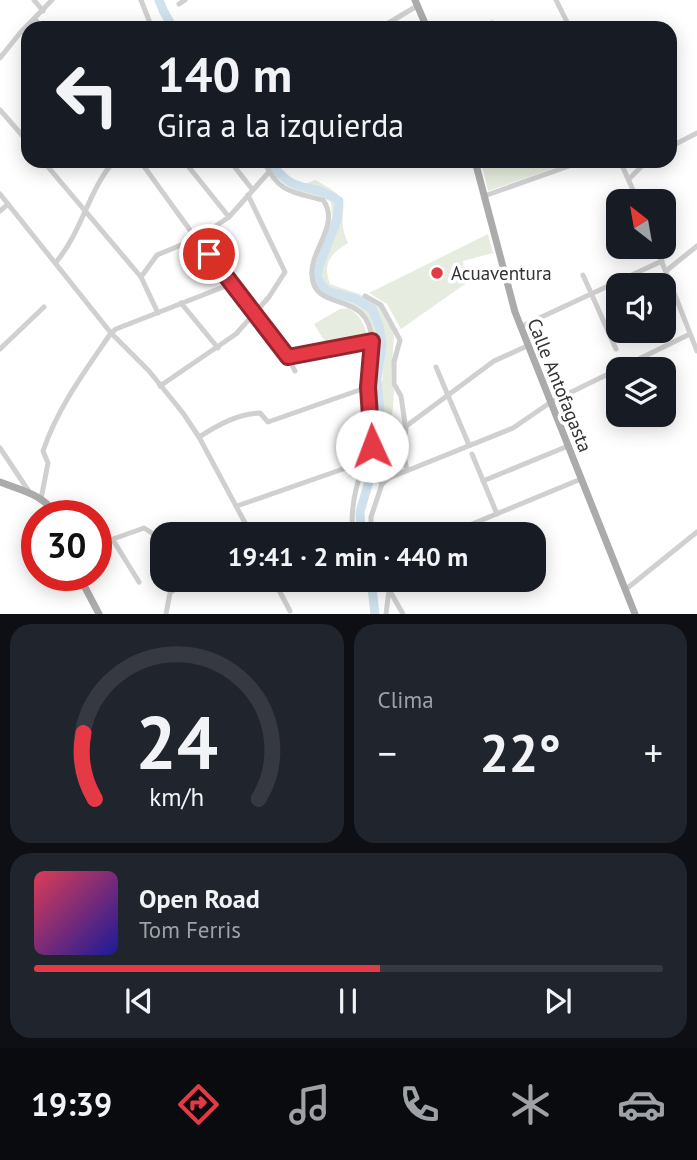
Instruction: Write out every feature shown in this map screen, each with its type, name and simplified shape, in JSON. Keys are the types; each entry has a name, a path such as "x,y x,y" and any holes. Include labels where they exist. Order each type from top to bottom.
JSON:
{"main road":[{"path":"416,3 424,21"},
{"name":"Calle Antofagasta","path":"477,168 520,327 635,614"},
{"path":"0,482 41,499"},
{"path":"87,591 99,614"}],"street":[{"path":"34,0 43,11"},
{"path":"35,19 52,0"},
{"path":"141,0 148,21"},
{"path":"179,4 185,0"},
{"path":"556,0 566,21"},
{"path":"390,21 416,3"},
{"path":"0,58 21,32"},
{"path":"0,110 21,134"},
{"path":"677,143 697,133"},
{"path":"49,168 141,277 158,313"},
{"path":"56,262 67,250 102,175 108,168"},
{"path":"146,168 231,284 255,312 295,371"},
{"path":"190,168 229,217"},
{"path":"160,386 236,334 269,297 285,272 250,192 235,168"},
{"path":"267,168 284,190 323,201 327,205 329,218 312,265 312,279 316,289 325,298 351,305 361,313 372,341 368,387 372,446 353,502 353,522"},
{"path":"484,196 563,168"},
{"path":"624,168 633,189"},
{"path":"629,179 639,168"},
{"path":"141,277 157,255 198,239 229,217 269,172"},
{"path":"0,194 111,333 160,386 199,437 245,522"},
{"path":"0,211 8,204"},
{"path":"666,271 697,246"},
{"path":"520,327 662,261 697,351"},
{"path":"583,275 617,349"},
{"path":"41,499 48,463 43,451 49,433 68,395 111,333 231,284"},
{"path":"365,296 381,305 400,340 394,362 394,384 401,396 405,427 402,446 407,470"},
{"path":"181,303 218,348"},
{"path":"0,349 44,307"},
{"path":"371,522 382,484 389,478 513,428 551,401 691,334"},
{"path":"288,357 372,341"},
{"path":"405,427 494,360 527,346"},
{"path":"436,367 469,445"},
{"path":"199,437 220,424 248,414 260,413 268,422 368,387"},
{"path":"483,481 568,446"},
{"path":"0,448 30,493"},
{"path":"472,454 497,514"},
{"path":"364,468 382,484"},
{"path":"237,506 364,468"},
{"path":"477,522 581,478"},
{"path":"139,582 113,540 144,528 150,532"},
{"path":"625,590 697,532"},
{"path":"166,614 171,592"},
{"path":"280,592 290,611"},
{"path":"386,614 389,592"},
{"path":"390,592 403,614"}],"shaded area":[{"path":"483,168 555,168 488,191"},
{"path":"315,180 338,195 342,201 344,207 344,231 348,243 330,259 327,270 330,284 359,294 381,306 390,321 394,336 390,447 386,462 377,475 374,473 384,438 381,398 385,343 382,326 376,309 357,297 329,290 321,280 320,272 339,221 340,199 329,191 302,185"},
{"path":"282,181 334,200 335,220 316,268 318,286 331,295 365,308 377,331 375,382 380,436 370,472 368,464 375,446 370,382 374,344 363,314 318,290 313,272 332,217 331,202 293,189"},
{"name":"Acuaventura","path":"488,234 493,253 463,261 465,284 401,329 387,304 369,293"},
{"path":"349,308 361,320 367,336 327,345 314,324 340,309"}],"waterway":[{"path":"159,0 169,21"},
{"path":"276,168 287,180 339,201 337,220 317,277 328,291 356,299 372,309 379,326 382,345 377,379 382,437 360,512 360,522"},
{"path":"372,592 375,614"}],"place":[{"name":"Acuaventura","path":"437,273"}],"route":[{"path":"209,254 288,357 372,341 368,387 372,446"}]}
